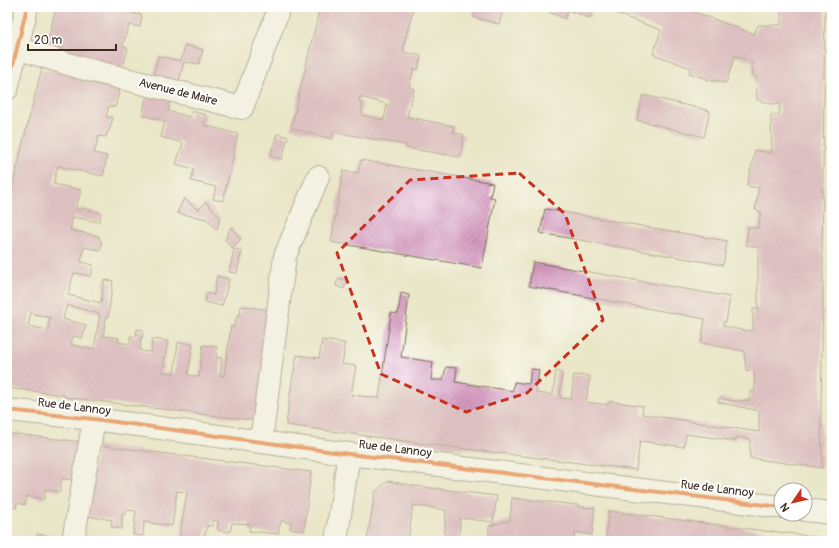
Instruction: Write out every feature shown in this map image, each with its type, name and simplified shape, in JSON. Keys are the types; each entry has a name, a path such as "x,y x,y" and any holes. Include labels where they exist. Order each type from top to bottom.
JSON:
{"street":[{"path":"7,89 27,7"},
{"name":"Avenue de Maire","path":"17,48 82,68 242,108 277,14"},
{"path":"261,442 285,256 318,177"},
{"name":"Rue de Lannoy","path":"7,410 94,419 348,454 773,506"},
{"path":"73,541 94,419"},
{"path":"336,541 348,454"},
{"path":"813,511 832,513"}],"highlighted area":[{"path":"519,173 565,214 603,320 527,393 466,412 381,374 337,253 410,180"}],"green space":[{"path":"7,7 15,7 7,43"}],"building":[{"path":"56,7 117,7 132,10 131,13 142,15 140,27 129,25 123,45 128,48 122,71 45,53"},
{"path":"320,7 414,7 403,52 421,56 418,70 414,69 409,87 414,89 407,117 454,126 453,132 464,135 460,157 406,148 406,145 334,132 332,139 291,128","holes":["360,97 387,104 384,120 361,115 363,103 359,102"]},
{"path":"476,7 504,7 499,24 473,17"},
{"path":"551,7 593,7 590,18 568,10 565,19 549,12"},
{"path":"598,7 690,7 689,10 754,34 758,25 781,25 781,7 825,7 821,410 822,468 750,458 750,439 736,437 736,441 686,434 684,447 640,441 636,470 286,425 297,355 319,358 322,340 345,343 342,364 356,366 351,395 379,398 391,313 398,314 401,293 409,295 401,357 433,362 431,380 443,380 446,367 457,368 455,382 513,391 514,382 529,384 531,369 539,370 536,393 553,395 556,371 562,373 560,398 571,399 574,375 590,376 586,402 608,405 609,401 643,406 642,414 759,432 759,411 718,402 719,398 734,401 750,400 750,391 755,391 754,372 746,370 744,351 701,343 705,319 529,286 533,262 730,297 726,322 723,322 723,326 746,331 754,330 753,309 758,309 758,247 746,245 748,227 758,228 761,212 755,210 759,188 747,186 755,150 772,153 771,115 779,115 780,104 772,104 757,100 756,77 753,77 752,62 735,56 726,83 716,80 715,82 689,73 691,68 653,54 661,30"},
{"path":"185,45 203,50 199,64 184,62 178,85 153,78 158,56 181,61"},
{"path":"42,68 121,85 115,107 109,106 106,117 113,118 109,131 106,137 99,136 94,153 107,156 103,176 58,166 53,184 81,190 76,209 81,210 81,208 101,213 99,222 73,217 70,230 98,236 102,242 100,250 84,247 81,262 93,265 91,276 74,273 68,295 101,303 104,280 113,281 108,317 106,317 103,336 119,338 118,342 130,344 130,336 136,337 137,329 143,330 140,351 151,352 152,339 168,341 162,372 174,373 178,342 193,344 188,375 199,377 203,345 217,347 216,357 222,358 220,375 224,376 231,326 234,327 237,315 240,315 241,306 272,310 258,421 64,397 64,395 7,388 7,210","holes":["67,305 100,314 94,349 71,345 73,336 82,338 86,325 63,319","31,313 50,318 48,330 28,326"]},
{"path":"148,91 171,97 168,111 190,117 192,111 206,115 204,125 238,134 223,201 213,199 216,187 191,181 194,169 176,164 183,143 161,137 165,121 142,115"},
{"path":"643,95 710,111 704,137 637,120"},
{"path":"277,134 288,137 282,159 270,156"},
{"path":"361,160 493,183 490,197 495,198 482,268 331,242 343,171 358,173"},
{"path":"184,198 198,210 206,202 220,218 217,230 207,219 177,213"},
{"path":"545,209 727,241 723,265 540,233"},
{"path":"231,227 241,239 232,248 225,240"},
{"path":"234,249 242,250 237,273 229,272"},
{"path":"217,276 229,279 222,306 205,302 207,293 214,295"},
{"path":"338,278 347,280 344,289 336,286"},
{"path":"7,433 82,442 76,481 62,478 60,492 45,489 44,499 27,496 25,505 17,503 16,508 7,506 9,490 7,490"},
{"path":"97,445 311,472 304,531 290,529 291,523 281,521 278,534 249,531 250,524 232,523 230,532 218,530 218,521 212,520 212,526 207,526 203,541 179,541 187,492 177,491 172,526 144,522 143,536 133,535 136,511 127,510 125,514 122,514 122,529 111,527 112,520 87,516"},
{"path":"388,481 415,486 497,496 493,522 460,518 459,541 444,541 446,510 413,505 408,541 367,541 375,492"},
{"path":"512,498 595,508 592,535 575,532 574,541 489,541 489,526 510,520"},
{"path":"609,511 823,538 822,541 605,541"},
{"path":"37,534 66,538 66,541 36,541"}],"cycle path":[{"path":"7,89 27,7"},
{"path":"7,410 94,419 349,454 773,506"}]}
